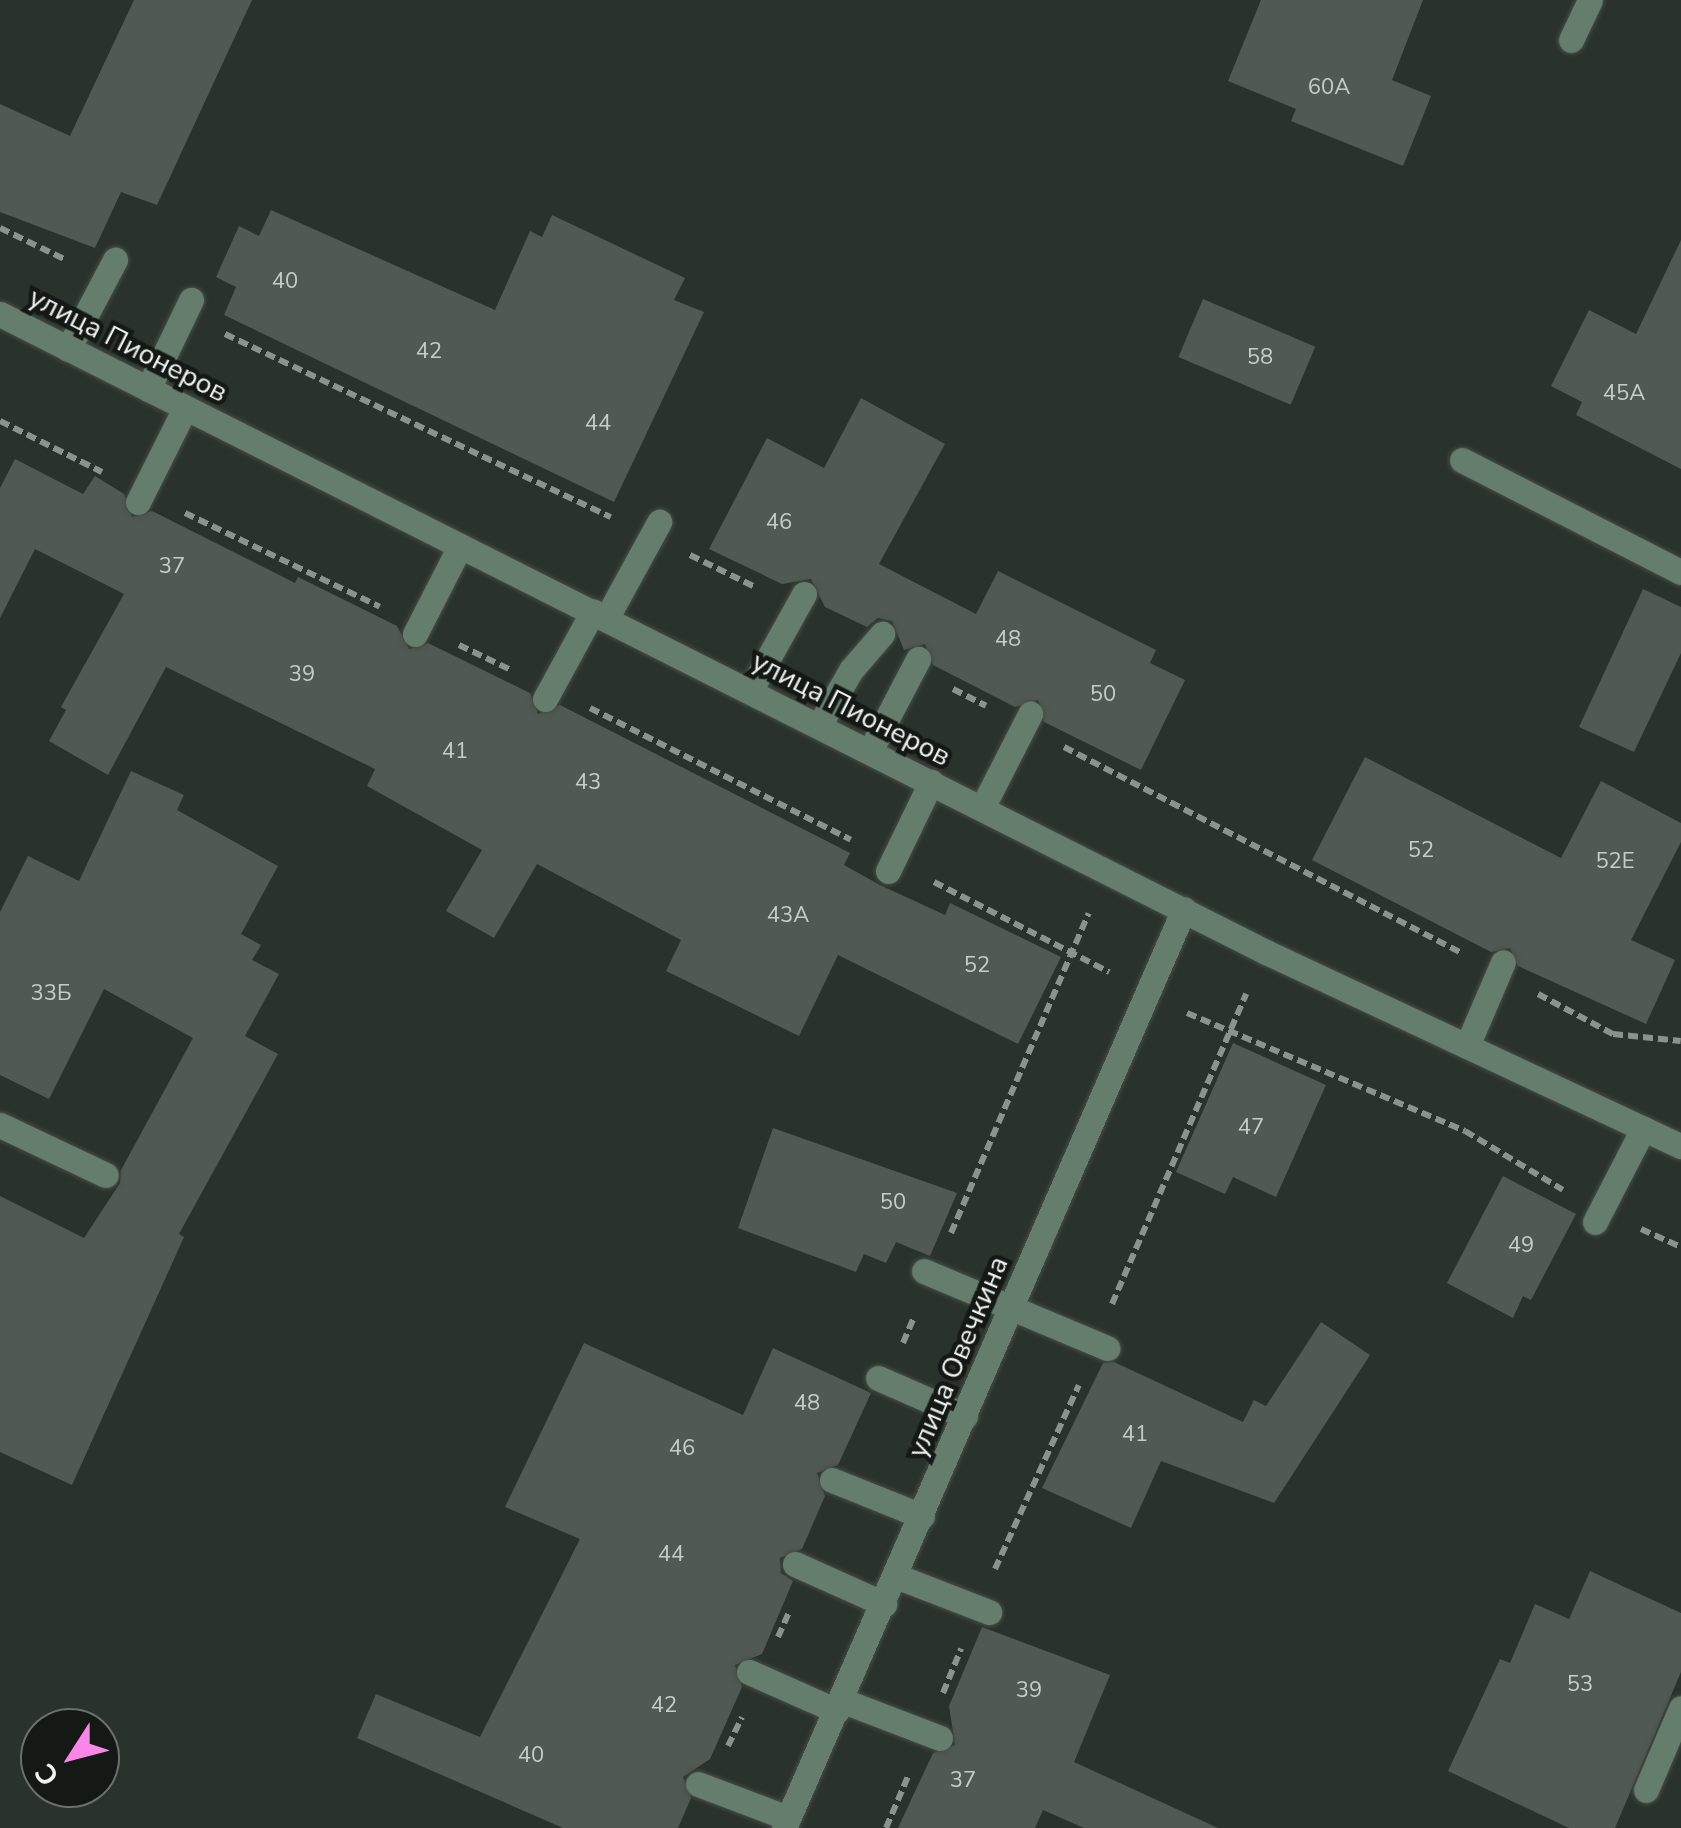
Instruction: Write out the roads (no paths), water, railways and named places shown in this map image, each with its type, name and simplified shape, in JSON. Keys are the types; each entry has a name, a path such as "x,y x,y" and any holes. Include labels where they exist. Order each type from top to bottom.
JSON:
{"street":[{"path":"1571,40 1590,0"},
{"path":"68,349 115,260"},
{"path":"148,389 192,300"},
{"name":"улица Пионеров","path":"0,314 1184,909 1681,1146"},
{"path":"140,498 185,408"},
{"path":"1462,460 1681,572"},
{"path":"548,694 658,522"},
{"path":"417,630 460,546"},
{"path":"750,691 804,594"},
{"path":"819,726 851,670 882,634"},
{"path":"870,752 918,659"},
{"path":"982,808 1030,714"},
{"path":"891,866 931,782"},
{"name":"улица Овечкина","path":"786,1823 1184,909"},
{"path":"1467,1046 1502,962"},
{"path":"0,1125 106,1175"},
{"path":"1598,1216 1643,1128"},
{"path":"924,1271 1107,1348"},
{"path":"878,1378 965,1416"},
{"path":"832,1480 922,1516"},
{"path":"795,1564 884,1604"},
{"path":"896,1576 989,1612"},
{"path":"749,1672 940,1738"},
{"path":"1646,1790 1681,1708"},
{"path":"698,1784 786,1823"}]}
